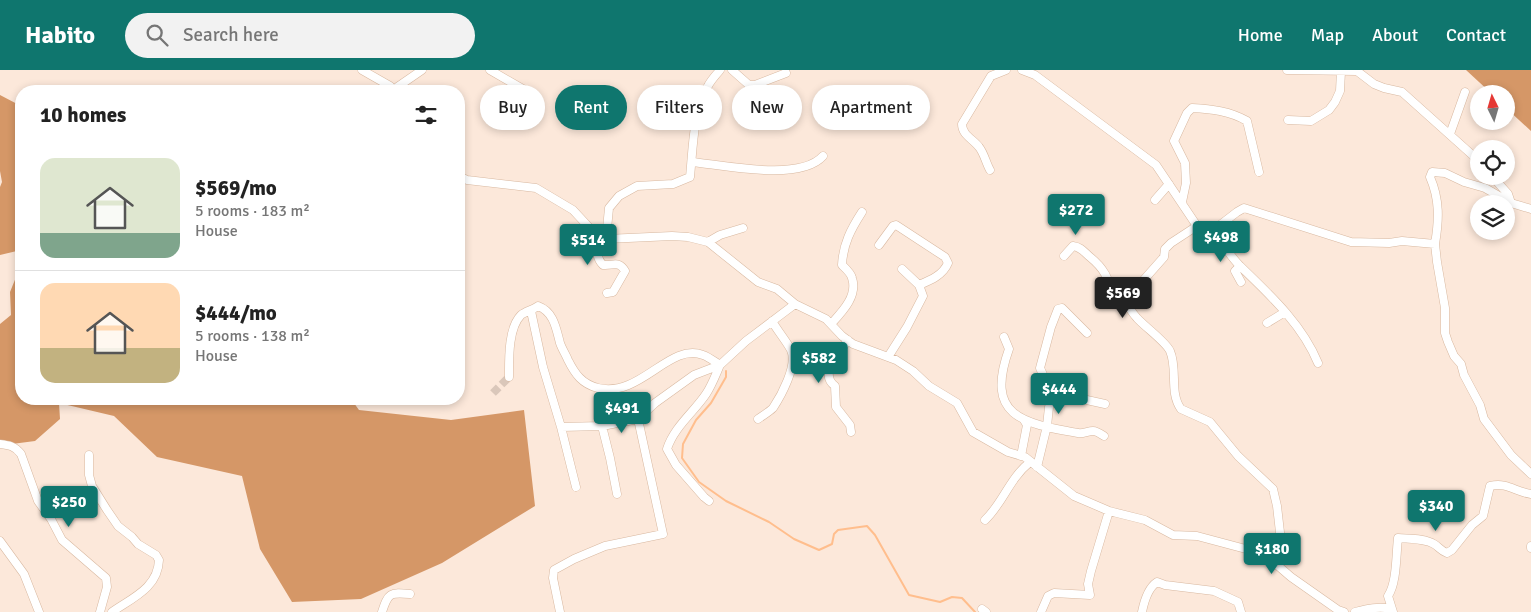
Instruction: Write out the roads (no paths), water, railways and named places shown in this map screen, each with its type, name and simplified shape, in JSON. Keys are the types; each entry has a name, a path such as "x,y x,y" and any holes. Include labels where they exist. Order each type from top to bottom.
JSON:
{"street":[{"path":"362,70 388,85"},
{"path":"401,85 422,70"},
{"path":"490,70 516,85"},
{"path":"602,238 609,208 619,196 637,186 672,184 690,177 700,104 708,85 720,70"},
{"path":"732,70 749,85 755,85 786,73"},
{"path":"990,170 978,146 969,139 962,124 991,76 1006,70"},
{"path":"1022,70 1035,75 1156,165 1197,226 1211,232 1220,239 1233,259 1267,291 1299,330 1318,363"},
{"path":"1287,70 1357,72 1374,84 1402,92 1470,153"},
{"path":"1288,120 1311,120 1328,110 1335,102 1340,91 1341,71"},
{"path":"1450,134 1465,92"},
{"path":"1182,202 1186,183 1184,163 1174,141 1187,112 1192,108 1218,110 1239,116 1247,121 1259,172"},
{"path":"692,162 764,171 794,170 820,160 823,156"},
{"path":"1497,195 1485,188 1464,182 1444,173 1432,172 1430,177 1436,190 1439,217 1435,244 1436,262 1445,308 1445,333 1448,342 1454,356 1461,364 1464,375 1480,405 1484,419 1511,456 1531,474"},
{"path":"465,179 536,188 573,210 602,238"},
{"path":"1155,200 1169,184"},
{"path":"1500,185 1508,195"},
{"path":"1515,204 1531,209"},
{"path":"1211,232 1244,208 1351,242 1402,241 1435,244"},
{"path":"831,324 852,295 852,277 842,265 843,253 852,226 862,212"},
{"path":"879,245 893,226 896,226 945,256 948,263 946,270 919,285"},
{"path":"1126,301 1164,257 1165,249 1197,226"},
{"path":"708,242 720,235 743,228"},
{"path":"606,293 613,292 625,271 622,265 617,263 603,265 598,261 596,242 602,238 672,236 688,237 708,242 758,282 776,289 795,304 826,319 848,340 888,357 913,371 929,386 957,403 973,432 1008,452 1021,456 1074,496 1109,512 1145,520 1173,535 1197,536 1257,552 1338,610 1344,612"},
{"path":"1064,256 1073,246 1083,250 1099,264 1106,273 1114,298 1126,301 1135,316 1170,351 1173,362 1175,396 1181,409 1210,422 1238,456 1273,490 1281,541 1276,564"},
{"path":"1240,266 1235,271 1241,282"},
{"path":"888,357 907,327 923,296 919,285 902,269"},
{"path":"562,427 602,426 638,419 655,403 694,375 720,365 746,341 795,304"},
{"path":"509,377 510,347 516,323 526,312 538,306 547,310 558,328 561,345 574,373 580,380 597,388 618,389 632,384 678,356 690,353 704,355 720,365"},
{"path":"1037,467 1047,426 1049,407 1055,393 1054,384 1045,379 1040,368 1058,309 1062,308 1087,332"},
{"path":"532,310 543,367 562,427 576,487"},
{"path":"1267,323 1285,312"},
{"path":"758,420 772,409 783,392 789,379 792,365 792,352 772,321"},
{"path":"1004,337 1009,349 1002,368 1001,385 1009,410 1024,420 1081,433 1094,431 1104,436"},
{"path":"848,340 836,356 828,376 830,383 835,386 836,407 850,425 851,432"},
{"path":"709,501 676,465 667,449 670,440 687,416 707,393 720,365"},
{"path":"1055,393 1105,404"},
{"path":"560,612 553,578 554,570 605,546 662,536 663,533 638,419"},
{"path":"1021,456 1027,425 1024,420"},
{"path":"602,426 617,494"},
{"path":"0,444 10,445 21,454 38,501 51,519 62,540 106,578 107,586 100,612"},
{"path":"89,455 89,475 92,486 107,510 118,526 138,544 156,555 159,560 157,572 147,589 112,612"},
{"path":"985,520 998,506 1001,497 1009,485 1030,462"},
{"path":"1355,612 1377,608 1392,611 1388,596 1394,579 1398,538 1433,543 1443,552 1447,553 1452,550 1472,525 1483,516 1490,486 1500,484 1523,493 1531,494"},
{"path":"1041,612 1048,596 1054,593 1090,595 1088,584 1091,570 1110,514 1109,512"},
{"path":"0,540 24,574 39,612"},
{"path":"1142,612 1153,584 1157,582 1178,588 1214,591 1238,602 1241,612"},
{"path":"382,612 386,599 391,594 410,594"}],"waterway":[{"path":"726,371 726,377 711,403 696,420 683,444 682,458 699,482 726,501 769,522 794,539 819,550 832,544 834,534 838,530 867,526 875,535 909,595 940,602 952,597 962,598 975,612"}],"tunnel":[{"path":"493,393 509,377"}]}
